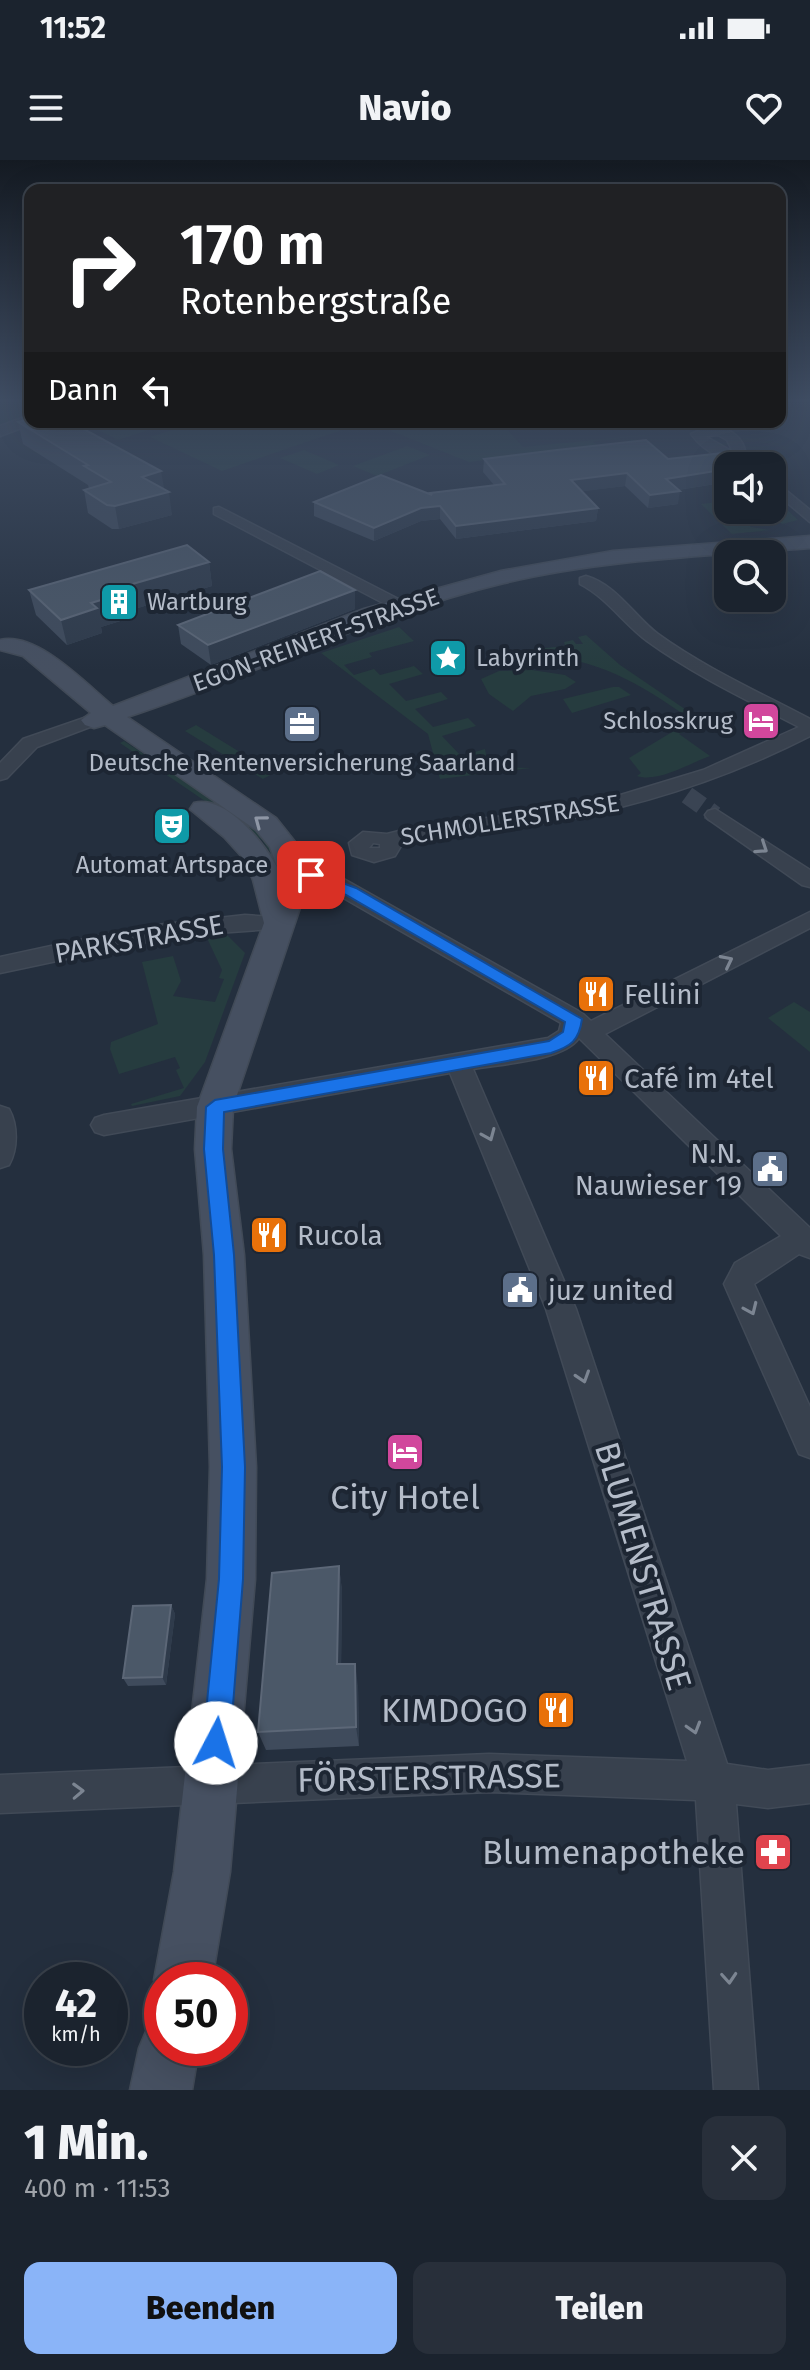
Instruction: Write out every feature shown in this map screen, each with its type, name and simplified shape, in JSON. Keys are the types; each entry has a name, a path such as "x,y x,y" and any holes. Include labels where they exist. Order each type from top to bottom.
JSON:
{"main road":[{"name":"EGON-REINERT-STRASSE","path":"102,724 248,663 501,577 573,562 672,551 810,542"},
{"name":"EGON-REINERT-STRASSE","path":"102,724 405,608 439,602 507,582 575,568 677,557 810,550"},
{"path":"4,641 243,839 267,876 279,923"},
{"path":"102,724 266,824 284,845 293,875 292,904 279,923 215,1107 213,1149 224,1255 233,1467 231,1579 202,1872 186,1962"},
{"path":"161,2090 166,2066"}],"street":[{"path":"786,496 810,518"},
{"path":"219,511 405,608"},
{"path":"586,581 599,586 633,622 674,652 810,728"},
{"path":"0,751 22,753 48,750 102,724"},
{"name":"SCHMOLLERSTRASSE","path":"388,840 419,831 563,814 682,791 810,728"},
{"path":"0,774 22,753"},
{"path":"715,815 810,880"},
{"path":"293,875 311,875 351,892 581,1026 806,1242 745,1272 739,1284 810,1443"},
{"path":"104,1125 563,1042 581,1026 810,919"},
{"name":"PARKSTRASSE","path":"0,965 236,920 279,923"},
{"path":"786,930 810,934"},
{"name":"BLUMENSTRASSE","path":"458,1063 561,1309 713,1781 718,1813 736,2090"},
{"path":"0,1116 3,1144 0,1158"},
{"name":"FÖRSTERSTRASSE","path":"0,1794 489,1773 713,1781 768,1789 810,1784"}],"green space":[{"path":"714,503 714,517 701,504"},
{"path":"786,508 798,520 786,523"},
{"path":"722,524 748,524 770,530 732,534"},
{"path":"399,627 414,641 369,653 372,657 344,665 354,675 374,669 380,675 414,666 423,674 389,684 406,701 441,692 448,699 415,709 433,727 468,718 476,726 442,736 461,756 485,749 487,760 473,761 475,767 531,768 440,779 428,734 321,653"},
{"path":"586,635 620,665 704,722 679,734 710,756 664,775 637,776 641,773 629,758 692,720 615,674 575,661 529,655 526,650 565,646 564,642 573,640 576,644 583,644 578,637"},
{"path":"532,670 565,675 576,682 565,689 531,696 513,711 489,694 481,679 499,671"},
{"path":"619,687 631,695 572,713 563,699"},
{"path":"196,725 274,773 263,779 185,731"},
{"path":"124,741 262,832 272,843 282,871 262,840 120,743"},
{"path":"227,935 245,953 205,1062 180,1096 132,1106 184,1088 176,1070 180,1068 175,1057 119,1074 110,1049 111,1042 158,1024 142,962 173,956 181,981 173,996 215,1002 224,979 219,978 222,970 206,936"},
{"path":"794,1002 810,1012 810,1052 768,1018"}],"building":[{"path":"86,491 169,492 115,506 107,505"},
{"path":"341,491 422,491 432,495 430,493 446,491 582,491 598,508 456,526 440,506 421,508 374,528 314,502"},
{"path":"646,491 680,491 650,495"},
{"path":"187,545 209,562 122,587 128,592 91,603 97,608 61,620 29,590"},
{"path":"320,571 355,590 208,645 178,625"},
{"path":"339,1566 337,1664 355,1664 356,1727 258,1732 272,1573"},
{"path":"171,1605 162,1677 123,1678 133,1606"}],"tunnel":[{"path":"687,795 715,815"}],"place":[{"name":"Wartburg","path":"119,602"},
{"name":"Labyrinth","path":"448,658"},
{"name":"Schlosskrug","path":"761,721"},
{"name":"Deutsche Rentenversicherung Saarland","path":"302,724"},
{"name":"Automat Artspace","path":"172,826"},
{"name":"Fellini","path":"596,994"},
{"name":"Café im 4tel","path":"596,1078"},
{"name":"N.N. Nauwieser 19","path":"770,1169"},
{"name":"Rucola","path":"269,1235"},
{"name":"juz united","path":"520,1290"},
{"name":"City Hotel","path":"405,1452"},
{"name":"KIMDOGO","path":"556,1710"},
{"name":"Blumenapotheke","path":"773,1852"}],"route":[{"path":"216,1743 231,1579 233,1467 224,1255 213,1149 215,1107 551,1046 563,1042 571,1034 574,1019 351,892 311,875"}]}
